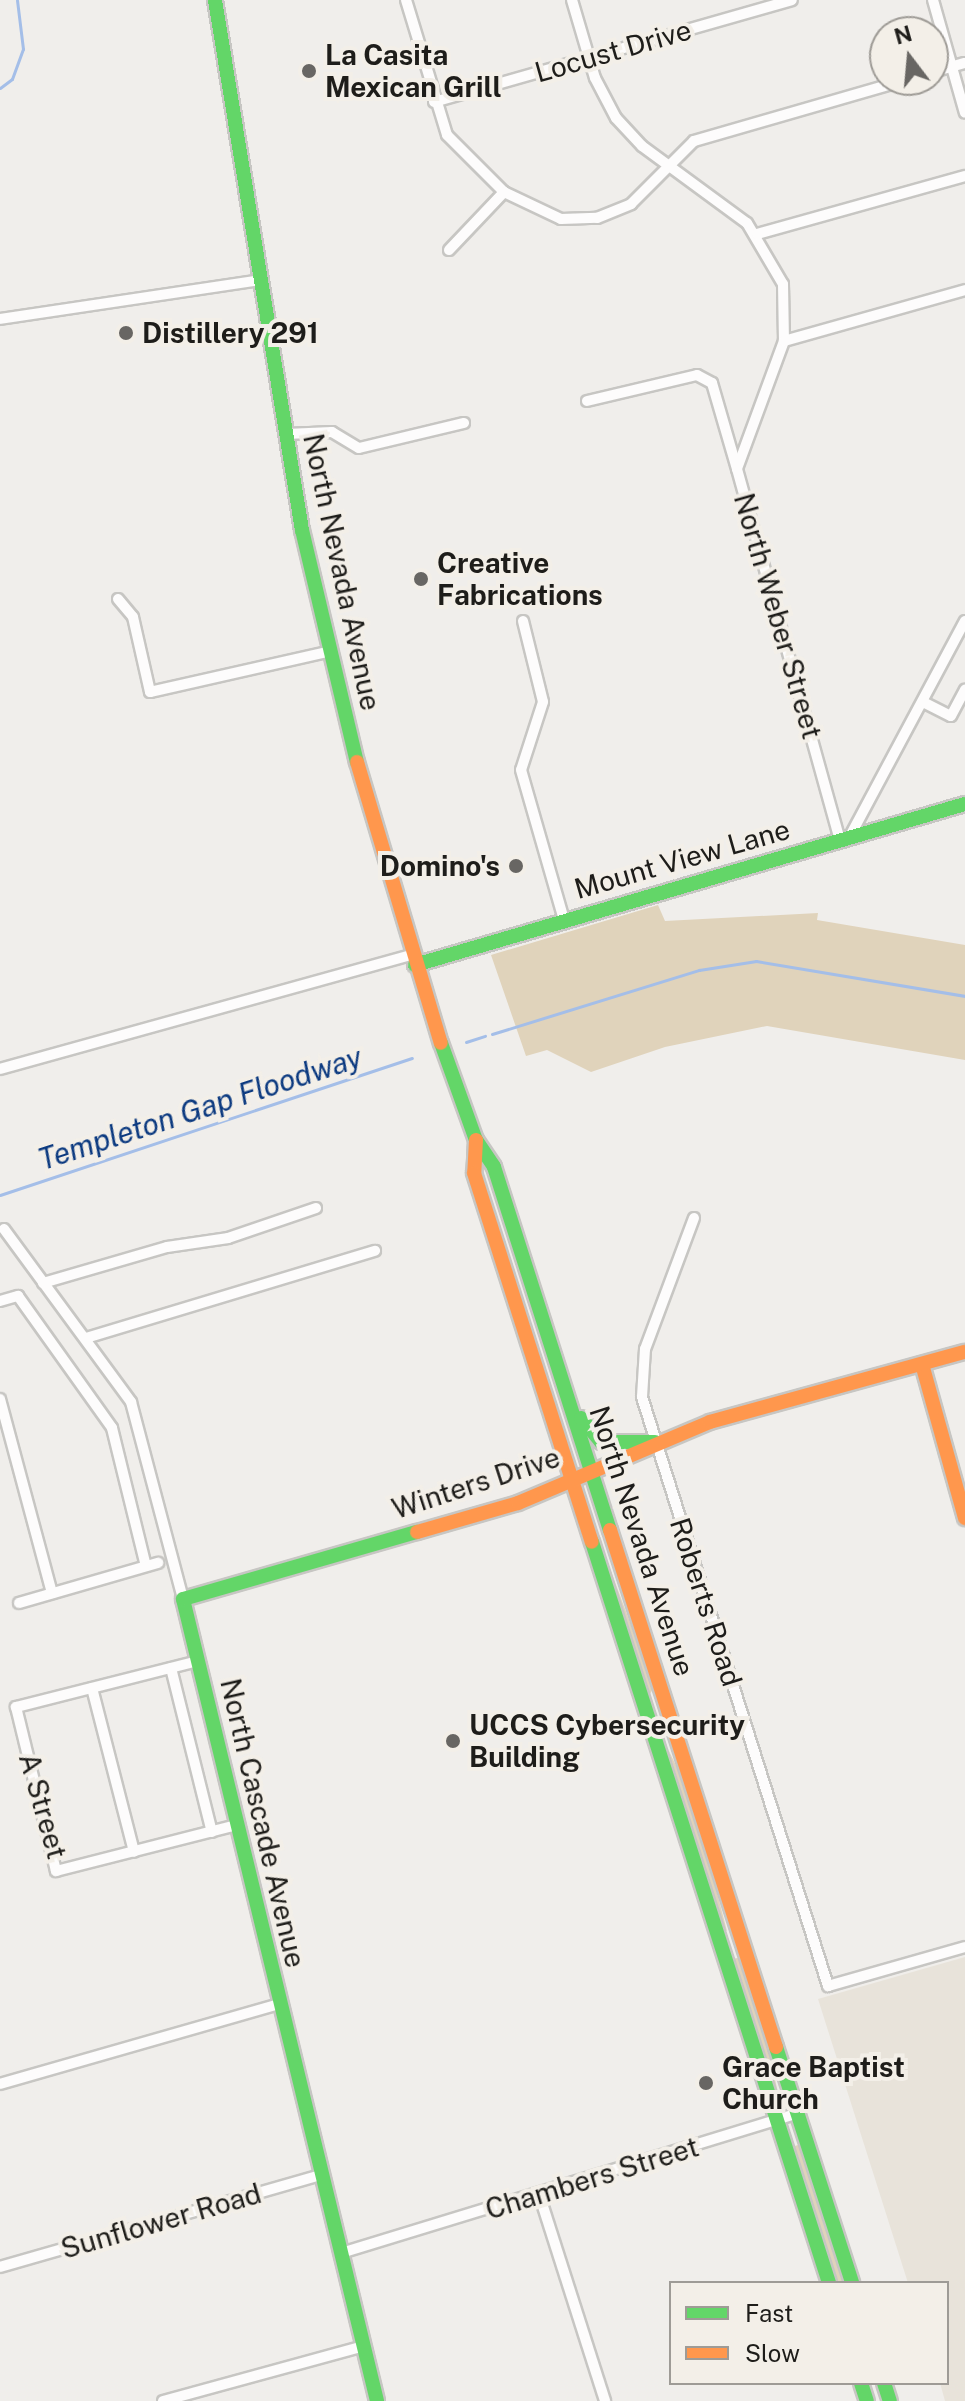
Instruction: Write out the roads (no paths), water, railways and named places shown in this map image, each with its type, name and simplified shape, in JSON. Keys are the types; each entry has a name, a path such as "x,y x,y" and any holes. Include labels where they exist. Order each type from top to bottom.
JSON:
{"main road":[{"name":"North Nevada Avenue","path":"215,0 286,434 328,652 414,960 476,1140 494,1167 851,2281"},
{"name":"Mount View Lane","path":"414,960 965,804"},
{"name":"North Nevada Avenue","path":"476,1140 474,1173 828,2281"},
{"name":"Winters Drive","path":"183,1599 494,1510 593,1471 655,1442 965,1352"},
{"path":"922,1364 965,1518"},
{"path":"567,1393 601,1442 655,1442"},
{"name":"North Cascade Avenue","path":"183,1599 377,2401"}],"street":[{"path":"406,0 434,102 447,135 504,192 547,216 597,218 646,194 694,141 869,91"},
{"name":"North Weber Street","path":"572,0 589,57 616,118 757,234 783,284 784,341 737,469 844,839"},
{"name":"Locust Drive","path":"434,102 792,0"},
{"path":"933,0 965,113"},
{"path":"949,68 965,63"},
{"path":"757,234 965,176"},
{"path":"449,250 504,192"},
{"path":"0,319 260,280"},
{"path":"784,341 965,290"},
{"path":"587,401 697,375 712,383 737,469"},
{"path":"286,434 332,432 359,448 464,423"},
{"path":"118,599 133,617 150,692 328,652"},
{"path":"523,621 543,702 521,770 564,920"},
{"path":"844,839 923,702 965,621"},
{"path":"923,702 951,716 965,690"},
{"name":"Mount View Lane","path":"0,1069 414,960"},
{"path":"43,1283 167,1247 228,1238 316,1208"},
{"name":"Roberts Road","path":"694,1218 642,1364 655,1442 828,1986 965,1947"},
{"name":"North Cascade Avenue","path":"4,1229 133,1406 164,1561 183,1599"},
{"path":"86,1338 375,1251"},
{"path":"0,1301 18,1296 112,1428 146,1566"},
{"path":"0,1399 52,1593"},
{"path":"19,1603 164,1561"},
{"path":"134,1852 92,1688 198,1661"},
{"path":"171,1668 212,1832"},
{"name":"A Street","path":"92,1688 16,1707 56,1871 237,1825"},
{"path":"655,1739 675,1732"},
{"path":"721,1946 741,1939"},
{"path":"0,2084 279,2004"},
{"name":"Chambers Street","path":"341,2253 540,2197 797,2114"},
{"name":"Sunflower Road","path":"0,2267 321,2175"},
{"path":"540,2197 605,2401"},
{"path":"163,2401 364,2346"}],"waterway":[{"path":"0,88 12,79 23,49 17,0"},
{"name":"Templeton Gap Floodway","path":"492,1034 699,970 756,961 965,996"},
{"name":"Templeton Gap Floodway","path":"466,1042 485,1036"},
{"name":"Templeton Gap Floodway","path":"0,1195 412,1058"}],"place":[{"name":"La Casita Mexican Grill","path":"309,71"},
{"name":"Distillery 291","path":"126,333"},
{"name":"Creative Fabrications","path":"421,579"},
{"name":"Domino's","path":"516,866"},
{"name":"UCCS Cybersecurity Building","path":"453,1741"},
{"name":"Grace Baptist Church","path":"706,2083"}]}
